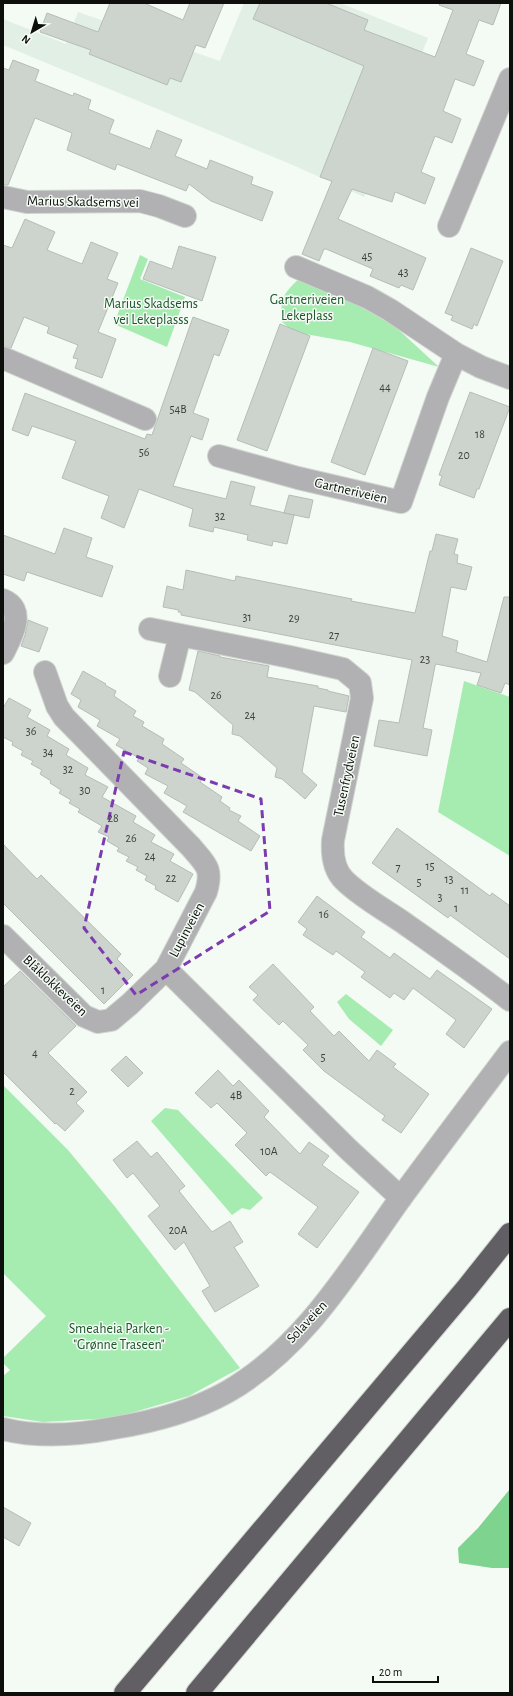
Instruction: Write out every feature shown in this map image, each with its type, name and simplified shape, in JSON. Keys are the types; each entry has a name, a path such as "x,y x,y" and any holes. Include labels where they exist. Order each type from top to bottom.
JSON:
{"highway":[{"path":"125,1693 467,1288 510,1234"},
{"path":"197,1693 510,1319"}],"street":[{"path":"449,226 510,79"},
{"name":"Marius Skadsems vei","path":"3,197 26,202 140,201 159,206 185,216"},
{"path":"296,267 367,297 390,310 456,354 481,367 510,378"},
{"name":"Gartneriveien","path":"219,456 298,478 401,502 438,396 456,354"},
{"path":"3,358 145,419"},
{"path":"3,600 14,610 16,618 13,635 3,653"},
{"name":"Tusenfrydveien","path":"150,628 343,669 360,683 362,698 332,852 337,870 343,880 476,974 510,1000"},
{"path":"170,676 180,635"},
{"name":"Lupinveien","path":"44,672 57,706 64,717 191,847 207,866 210,879 206,892 166,969 348,1149 401,1198"},
{"name":"Blåklokkeveien","path":"3,936 84,1016 98,1022 111,1020 166,969"},
{"name":"Solaveien","path":"3,1429 55,1435 98,1431 136,1425 169,1416 226,1392 260,1370 308,1324 332,1295 401,1198 510,1052"}],"highlighted area":[{"path":"124,752 261,799 270,911 136,995 84,928"}],"shaded area":[{"path":"244,3 340,3 428,38 364,197 295,166 3,45 3,19 66,44 78,12 220,61"},
{"path":"510,1489 510,1568 492,1568 459,1563 458,1548 478,1528"}],"green space":[{"name":"Marius Skadsems vei Lekeplasss","path":"140,255 148,259 140,279 185,297 167,347 114,324"},
{"name":"Gartneriveien Lekeplass","path":"301,277 341,294 387,319 439,367 350,342 294,332 282,322 282,301 290,288"},
{"path":"464,681 510,697 510,856 438,812"},
{"path":"346,994 393,1030 381,1046 349,1019 337,1002"},
{"name":"Smeaheia Parken - \"Grønne Traseen\"","path":"3,1085 68,1150 116,1208 240,1368 189,1396 114,1418 43,1422 3,1416 3,1376 10,1370 3,1363 3,1358 46,1316 3,1273"},
{"path":"165,1108 178,1110 263,1198 250,1210 242,1208 232,1215 151,1121"}],"building":[{"path":"110,3 144,3 183,20 190,3 224,3 205,48 196,45 181,82 170,78 167,85 89,54 91,50 40,32 47,13 98,32"},
{"path":"260,3 326,3 368,20 364,30 435,57 453,10 439,5 440,3 501,3 493,25 479,20 466,54 484,61 474,86 455,79 443,111 461,119 452,143 435,136 421,172 435,178 425,204 395,192 392,202 352,189 338,219 426,258 413,290 401,285 399,288 370,276 373,269 326,249 324,249 319,261 302,254 332,181 320,177 364,66 253,19"},
{"path":"13,60 39,70 35,81 73,96 74,93 91,100 88,109 114,120 109,133 150,149 157,130 182,140 175,156 207,169 210,160 253,177 251,184 273,192 262,221 211,201 189,184 186,191 117,164 115,170 67,150 72,133 35,118 8,185 3,185 3,68 9,70"},
{"path":"25,219 55,232 47,250 82,264 91,242 118,253 107,279 118,283 98,332 116,339 102,378 75,368 78,359 73,358 78,345 47,333 49,327 24,317 11,348 3,346 3,245 12,248"},
{"path":"179,246 216,257 202,301 143,279 150,261 172,269"},
{"path":"471,248 503,261 477,326 474,324 472,329 451,320 453,316 445,313"},
{"path":"193,317 229,330 219,356 214,354 193,413 209,419 202,440 191,436 173,486 226,499 231,481 255,487 250,505 294,515 287,544 273,541 272,546 247,540 248,535 214,527 213,532 189,526 193,509 139,489 124,528 101,518 109,496 62,478 76,441 32,426 28,436 12,430 25,393 145,439 147,434 152,435"},
{"path":"280,324 310,336 267,451 237,440"},
{"path":"373,348 408,361 365,475 331,462"},
{"path":"470,392 510,407 479,489 477,489 474,498 439,485 442,476 439,475"},
{"path":"289,495 313,500 309,518 284,513"},
{"path":"64,528 92,538 86,557 113,566 102,597 27,572 24,581 3,574 3,535 55,554"},
{"path":"436,534 458,539 454,554 458,555 457,563 472,567 466,590 451,587 442,636 458,641 456,652 487,662 504,597 510,597 510,685 505,683 501,693 477,685 481,673 436,664 423,728 432,730 427,756 374,746 379,720 399,723 412,660 181,615 181,612 178,612 179,610 163,607 167,586 183,590 186,570 235,581 236,576 352,599 351,601 415,613 430,551 432,551"},
{"path":"28,620 48,628 39,652 21,646"},
{"path":"198,651 220,657 269,666 267,677 318,686 318,688 349,696 346,712 314,706 302,772 317,785 305,799 282,779 275,777 277,768 240,736 232,734 233,725 195,692 189,690"},
{"path":"83,671 116,691 114,696 136,711 133,716 144,722 142,726 164,739 162,744 184,759 181,763 203,778 200,782 222,797 220,801 230,808 229,810 241,816 238,821 260,836 251,851 183,812 187,806 164,793 168,786 145,774 148,768 137,761 139,758 116,745 120,739 97,726 100,720 78,707 81,700 71,694"},
{"path":"9,698 31,710 27,717 50,730 47,736 69,749 66,755 88,768 85,775 108,787 102,797 136,816 133,822 155,835 151,842 174,854 170,861 193,874 178,902 155,889 156,886 145,880 147,876 136,870 138,867 126,861 129,857 117,851 119,848 107,841 109,837 98,832 102,826 78,812 80,809 69,803 71,800 59,793 61,790 40,774 42,770 31,764 33,761 21,755 23,751 12,745 13,742 3,737 3,708"},
{"path":"397,828 490,896 492,893 510,906 510,959 450,915 448,918 372,863"},
{"path":"3,844 37,879 41,875 121,954 117,959 133,975 104,1004 3,903"},
{"path":"317,896 365,932 361,937 390,958 394,953 430,979 437,970 492,1009 464,1048 446,1034 456,1020 413,988 404,1000 394,993 390,998 361,977 365,972 336,951 333,955 303,935 307,929 298,922"},
{"path":"273,964 314,1007 310,1011 334,1036 339,1031 369,1061 377,1050 396,1064 393,1067 429,1094 401,1133 382,1120 385,1116 324,1071 303,1050 308,1045 283,1021 279,1025 253,1000 258,995 249,987"},
{"path":"20,971 76,1026 48,1053 87,1092 76,1103 84,1111 65,1131 56,1123 55,1124 3,1072 3,987"},
{"path":"126,1056 143,1073 128,1087 111,1070"},
{"path":"218,1070 233,1086 239,1080 269,1111 264,1117 300,1154 309,1142 329,1156 322,1165 359,1192 317,1248 298,1234 318,1207 270,1172 266,1176 235,1145 247,1133 217,1103 211,1108 195,1093"},
{"path":"137,1141 151,1157 157,1152 185,1186 179,1191 212,1232 230,1221 243,1242 234,1247 259,1286 215,1312 202,1291 210,1286 184,1242 175,1250 148,1216 160,1206 133,1173 127,1178 113,1160"},
{"path":"3,1507 31,1523 19,1546 3,1537"}]}
